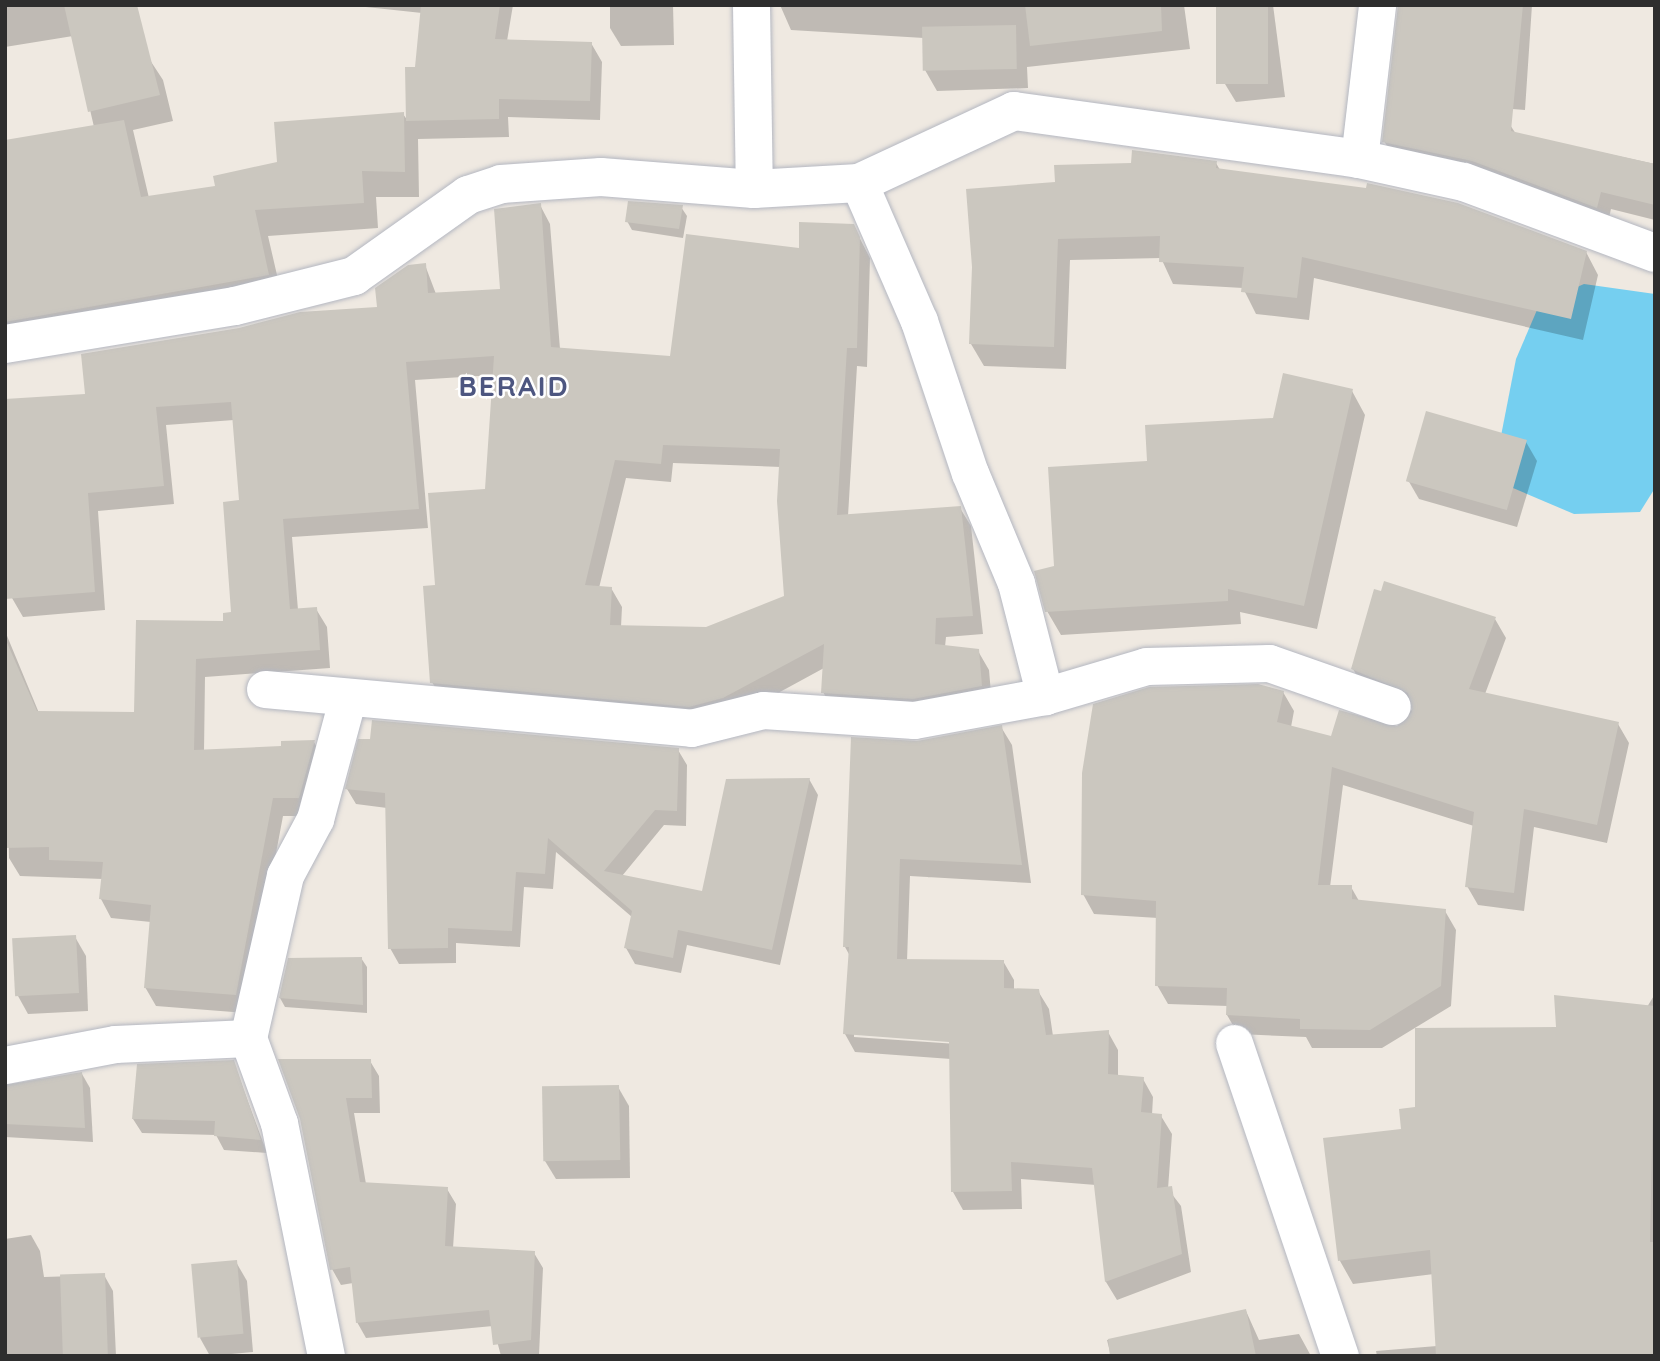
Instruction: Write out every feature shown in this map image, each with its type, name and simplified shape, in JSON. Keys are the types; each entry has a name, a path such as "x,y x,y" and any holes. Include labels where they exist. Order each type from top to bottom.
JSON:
{"street":[{"path":"751,5 754,189"},
{"path":"1359,159 1377,5"},
{"path":"5,344 234,306 354,276 468,195 501,184 601,177 754,189 859,183 1014,111 1359,159 1464,182 1655,253"},
{"path":"859,183 919,321 970,473 1016,583 1045,695"},
{"path":"265,689 691,727 763,710 914,720 1045,695 1146,666 1269,663 1392,706"},
{"path":"326,1356 279,1123 248,1038 285,875 315,819 348,697"},
{"path":"5,1065 115,1044 248,1038"},
{"path":"1234,1043 1340,1356"}],"water":[{"path":"1584,284 1655,294 1655,488 1640,512 1574,514 1513,488 1500,441 1516,359 1540,303"}],"building":[{"path":"64,5 137,5 160,95 88,112"},
{"path":"421,5 500,5 495,39 592,42 590,101 499,99 499,119 406,121 405,67 415,67"},
{"path":"1025,5 1161,5 1162,31 1030,46"},
{"path":"1216,5 1268,5 1268,84 1216,84"},
{"path":"1398,5 1523,5 1511,131 1655,164 1655,205 1601,192 1597,208 1472,161 1382,142"},
{"path":"1016,25 1017,69 923,71 922,27"},
{"path":"404,112 405,172 362,171 364,203 255,210 269,275 5,322 5,140 124,120 141,197 215,186 213,176 277,162 274,122"},
{"path":"1132,150 1217,161 1216,168 1366,188 1367,183 1458,203 1587,251 1571,319 1302,257 1297,298 1241,292 1244,267 1159,262 1160,236 1058,239 1054,347 969,344 972,267 966,189 1055,182 1054,165 1131,163"},
{"path":"628,201 683,205 679,229 625,222"},
{"path":"541,203 551,347 670,356 686,234 799,248 799,222 854,224 860,237 857,348 847,348 837,515 961,506 973,616 936,618 935,644 979,649 982,686 913,699 821,693 824,644 723,698 689,707 430,683 423,586 435,585 428,493 485,489 494,356 406,362 419,509 283,519 290,609 317,607 320,650 196,659 194,750 281,746 281,741 315,740 299,798 273,798 236,995 144,988 151,905 99,899 103,862 49,860 49,847 5,848 5,638 37,711 134,712 136,620 223,621 223,613 231,612 223,502 239,500 231,402 156,407 164,486 88,493 95,592 5,599 5,399 85,394 81,354 239,328 300,312 377,307 375,288 408,265 426,263 428,293 500,289 494,209","holes":["663,445 780,449 777,501 784,596 706,627 610,625 612,587 585,585 615,460 661,464"]},
{"path":"1283,373 1353,389 1304,606 1228,589 1228,601 1045,612 1034,571 1054,566 1048,467 1147,461 1145,425 1273,418"},
{"path":"1426,411 1527,440 1507,510 1406,481"},
{"path":"1384,581 1496,617 1469,689 1619,722 1597,825 1524,809 1514,893 1465,887 1474,812 1332,767 1318,885 1352,885 1352,899 1446,909 1441,986 1370,1030 1300,1029 1300,1019 1226,1015 1227,988 1155,986 1156,901 1081,895 1082,773 1093,704 1149,687 1258,684 1284,691 1277,722 1331,736 1339,710 1397,726 1412,712 1408,693 1351,669 1374,589 1381,591"},
{"path":"372,720 679,748 677,811 655,810 604,871 702,891 726,779 810,778 772,950 678,930 673,958 624,948 632,911 548,838 545,874 516,872 512,931 448,928 448,948 388,949 385,793 345,789 358,739 370,739"},
{"path":"1002,725 1022,865 900,859 897,959 1004,960 1004,988 1039,989 1046,1035 1109,1030 1108,1074 1144,1077 1141,1112 1162,1114 1157,1188 1172,1186 1182,1254 1105,1282 1092,1168 1011,1162 1012,1191 951,1192 949,1042 843,1034 849,947 843,947 851,737 917,741"},
{"path":"76,935 79,993 15,996 12,938"},
{"path":"362,957 363,1005 279,998 288,958"},
{"path":"1554,995 1655,1006 1650,1242 1655,1242 1655,1356 1436,1356 1430,1250 1338,1261 1323,1138 1401,1129 1399,1109 1415,1107 1415,1028 1556,1027"},
{"path":"278,1059 371,1059 372,1098 346,1098 360,1182 448,1187 445,1246 535,1251 531,1340 493,1345 489,1310 356,1323 350,1267 330,1270 300,1119"},
{"path":"234,1060 261,1140 214,1136 215,1121 132,1119 137,1064"},
{"path":"82,1072 85,1128 5,1124 5,1085"},
{"path":"619,1085 620,1160 543,1161 542,1086"},
{"path":"237,1260 243,1334 198,1338 191,1264"},
{"path":"105,1273 108,1356 63,1356 60,1275"},
{"path":"1246,1309 1256,1356 1110,1356 1108,1339"}],"district":[{"name":"BERAID","path":"514,386"}]}
